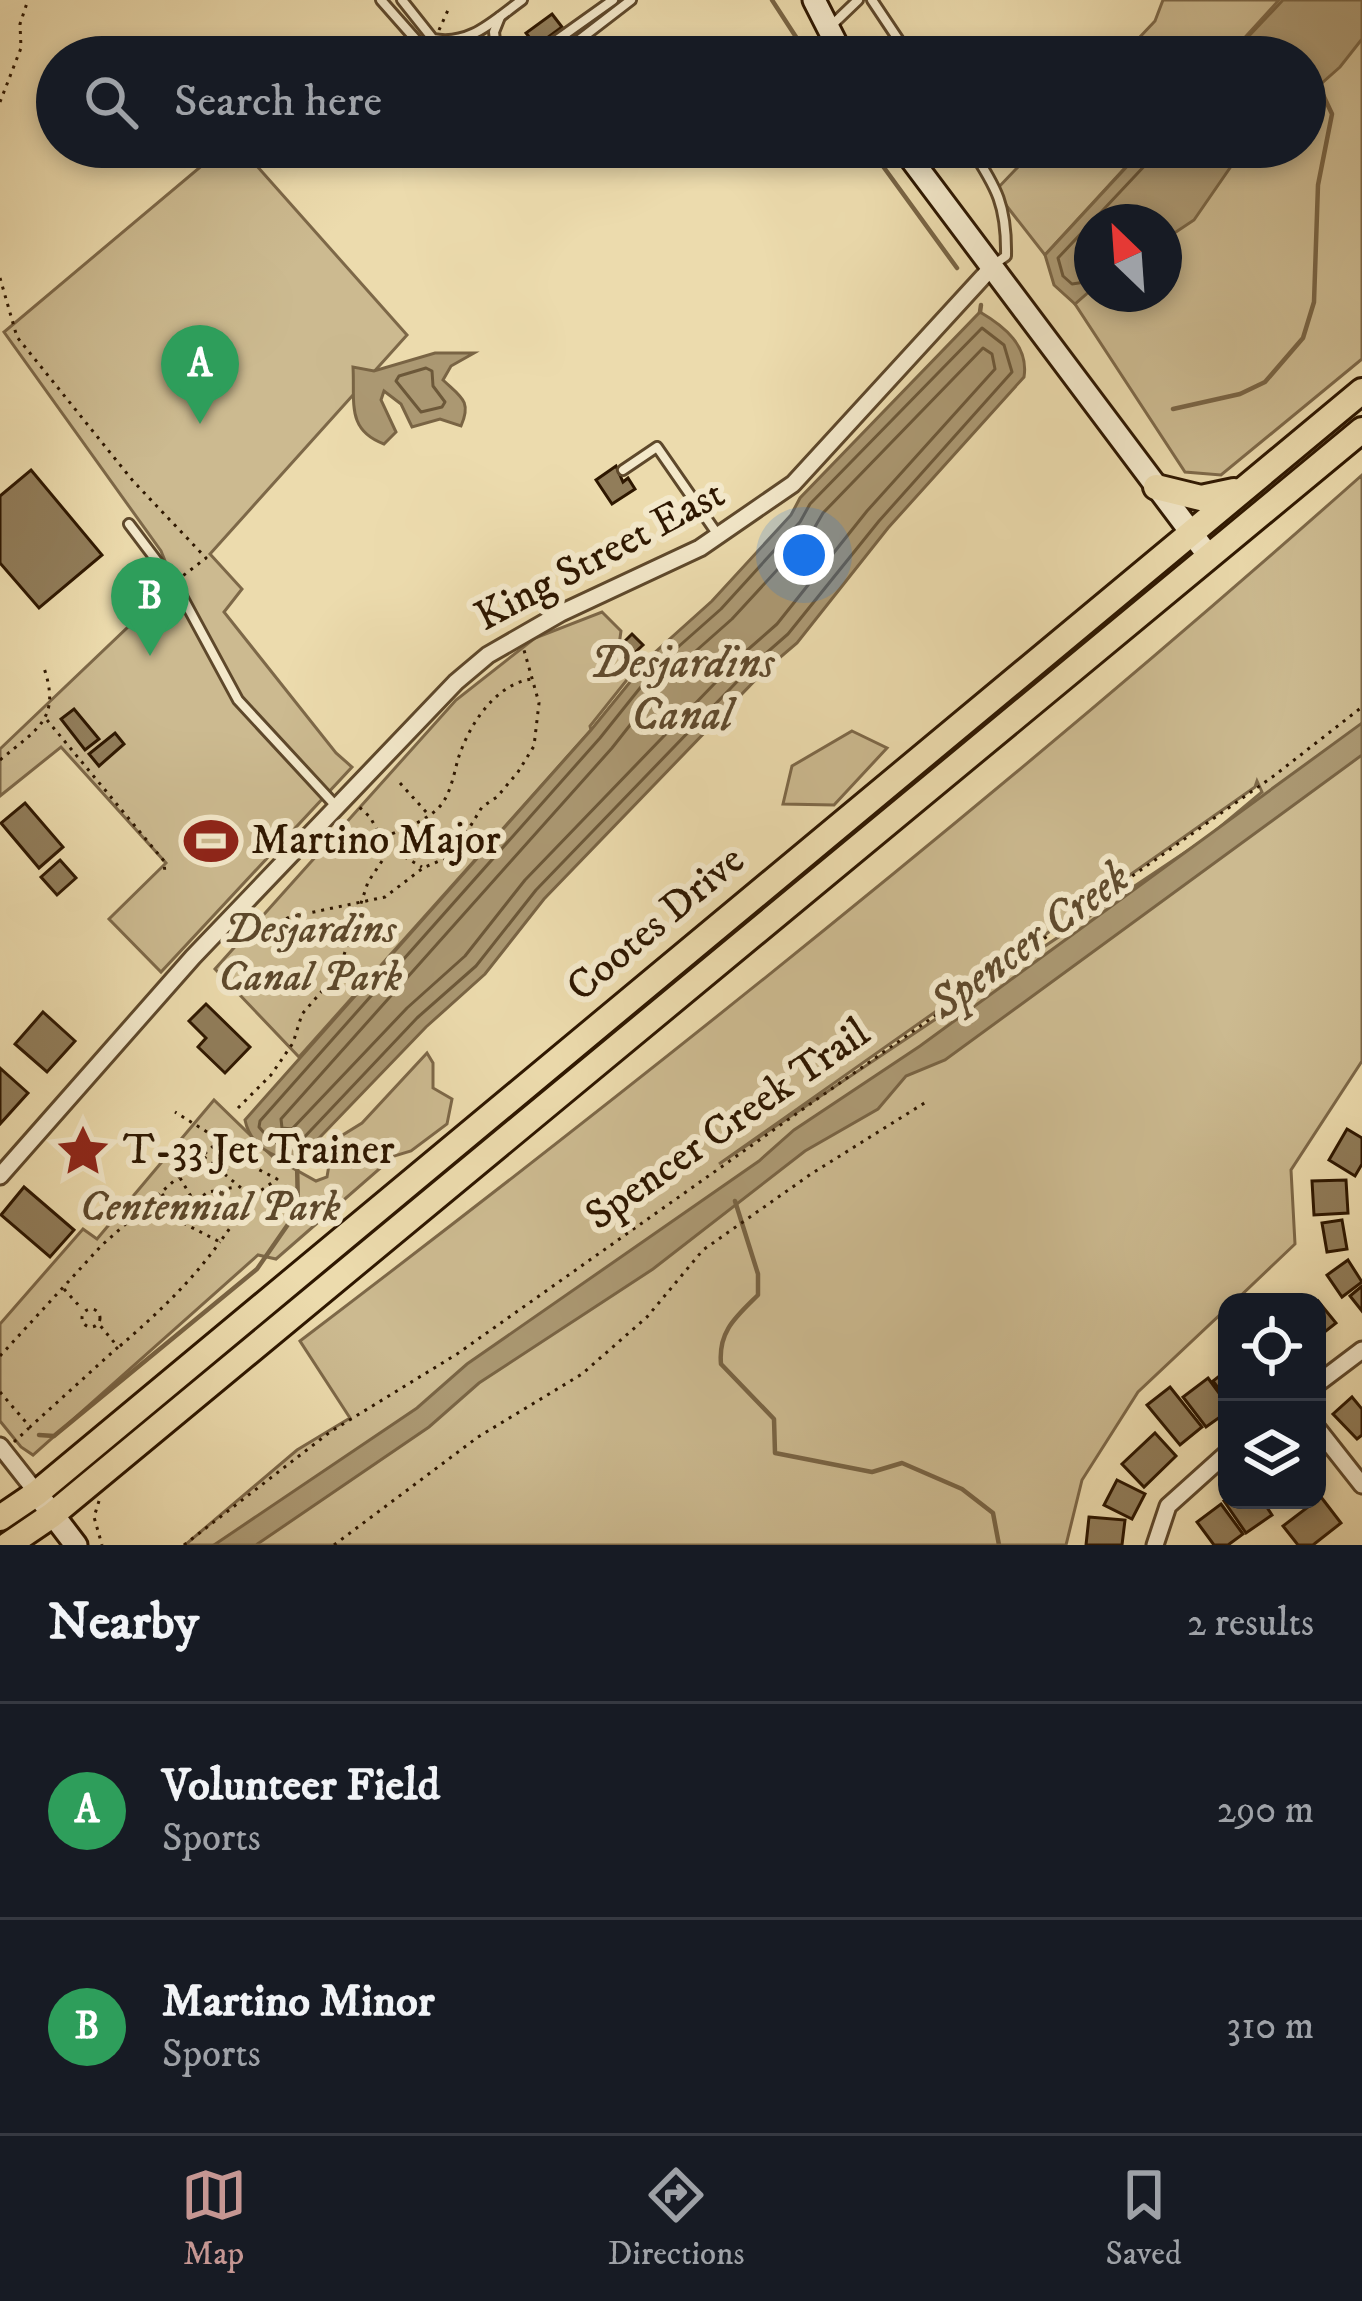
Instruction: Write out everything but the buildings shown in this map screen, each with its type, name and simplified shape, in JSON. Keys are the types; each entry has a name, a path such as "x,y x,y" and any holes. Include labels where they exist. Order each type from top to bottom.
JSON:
{"main road":[{"path":"814,0 832,36"},
{"path":"918,168 1208,555"},
{"name":"Cootes Drive","path":"0,1518 37,1493 1362,391"},
{"name":"Cootes Drive","path":"8,1545 52,1515 1362,430"},
{"path":"1156,487 1201,498 1242,489"},
{"path":"37,1493 76,1545"}],"street":[{"name":"King Street East","path":"0,1176 216,933 457,682 488,655 718,536 793,484 992,267"},
{"path":"1326,1377 1362,1351"},
{"path":"1326,1439 1362,1485"},
{"path":"3,1448 37,1493"},
{"path":"1155,1545 1168,1506 1218,1462"}],"lane":[{"path":"381,0 413,36"},
{"path":"402,0 431,36"},
{"path":"465,36 522,0"},
{"path":"562,36 613,0"},
{"path":"584,36 631,0"},
{"path":"828,28 858,0"},
{"path":"872,0 896,36"},
{"path":"494,36 500,16"},
{"path":"984,168 1007,218 1006,256 992,267"},
{"path":"623,470 657,447 718,536"},
{"path":"129,524 174,583 238,700 341,801"}],"path":[{"path":"0,102 20,48 20,24 28,0"},
{"path":"431,36 442,27 448,10"},
{"path":"0,278 17,337 133,481 206,558 174,583"},
{"path":"216,933 229,945 290,917 362,904 401,888 423,868 453,855 482,807 497,797 534,746 539,703 520,637"},
{"path":"0,760 46,720 52,692 43,665"},
{"path":"382,838 430,815 443,802 476,722 506,687 533,679"},
{"name":"Spencer Creek Trail","path":"184,1545 330,1432 457,1354 1275,775 1362,706"},
{"path":"46,720 164,861 165,874"},
{"path":"400,783 430,815"},
{"path":"341,801 370,817 386,846 423,868"},
{"path":"238,1108 251,1099 293,1043 302,1014 342,961 386,846"},
{"path":"334,1545 478,1437 581,1374 647,1316 704,1250 811,1174 926,1102"},
{"path":"175,1112 220,1139"},
{"path":"0,1356 103,1245 220,1139 229,1135 244,1160 278,1179 252,1197 177,1298 3,1448"},
{"path":"202,1156 252,1197"},
{"path":"224,1171 244,1160"},
{"path":"178,1177 203,1214 235,1222"},
{"path":"195,1202 208,1192 237,1186"},
{"path":"161,1192 185,1224 220,1242"},
{"path":"185,1224 215,1203 216,1193"},
{"path":"63,1288 84,1311 85,1325 98,1323"},
{"path":"84,1311 98,1312 98,1323 118,1347"},
{"path":"0,1392 30,1427"},
{"path":"100,1497 94,1517 102,1545"}],"green space":[{"path":"1163,0 1279,0 1246,36 1141,36 1155,21"},
{"path":"1362,4 1362,359 1221,475 1185,472 1080,312 1182,312 1178,204 1207,168 1326,168 1326,43"},
{"path":"199,168 259,168 407,335 210,554 242,589 224,612 352,767 161,972 109,919 166,863 61,747 0,796 0,749 174,583 161,551 4,332"},
{"path":"1017,168 1125,168 1092,204 1074,204 1074,223 1045,255 995,191"},
{"path":"1362,475 1362,1061 1291,1170 1295,1244 1243,1293 1218,1293 1218,1316 1138,1392 1082,1480 1066,1545 185,1545 297,1450 350,1418 300,1341 839,918","holes":["1257,781 1262,792 1208,837 719,1164 1255,787"]},
{"name":"Desjardins Canal Park","path":"602,612 621,631 618,652 638,666 591,730 299,1057 215,969 456,700 535,638"},
{"path":"852,731 887,748 834,805 783,804 792,766"},
{"name":"Centennial Park","path":"427,1053 433,1063 433,1088 452,1099 447,1124 411,1151 394,1156 276,1259 258,1255 33,1455 21,1447 0,1421 0,1324 83,1229 97,1239 214,1100 273,1157 316,1181 327,1177 333,1141 362,1123"}],"water":[{"path":"1283,0 1362,0 1362,39 1326,79 1326,36 1249,36"},
{"path":"1126,168 1230,168 1194,220 1182,228 1182,204 1092,204"},
{"path":"1074,224 1074,303 1054,285 1045,255"},
{"name":"Desjardins Canal","path":"980,312 1019,347 1024,377 888,528 797,643 764,671 544,899 485,974 426,1027 297,1161 264,1149 245,1120 652,655 712,601 791,515 800,498"},
{"path":"435,353 474,353 451,366 443,380 465,405 461,426 440,419 412,427 401,404 384,391 381,400 396,432 384,444 363,431 355,413 353,367 374,371"},
{"path":"1362,723 1362,755 945,1060 906,1076 878,1109 805,1151 653,1269 479,1383 429,1427 256,1545 214,1545 417,1408 467,1364 759,1161 794,1130 920,1046"}],"waterway":[{"path":"772,0 795,36"},
{"path":"1326,101 1332,114 1326,144"},
{"path":"884,168 957,268"},
{"path":"1173,409 1240,394 1265,382 1303,338 1314,302 1321,168"},
{"path":"980,312 981,305"},
{"path":"39,1435 54,1436 257,1269 298,1210 297,1161"},
{"path":"735,1201 758,1274 758,1295 726,1333 721,1364 774,1419 775,1453 872,1472 902,1463 962,1489 993,1513 999,1545"}],"place":[{"name":"Volunteer Field","path":"200,424"},
{"name":"Martino Minor","path":"150,656"},
{"name":"Martino Major","path":"211,841"},
{"name":"T-33 Jet Trainer","path":"83,1151"}],"water label":[{"name":"Spencer Creek","path":"1030,941"}]}
